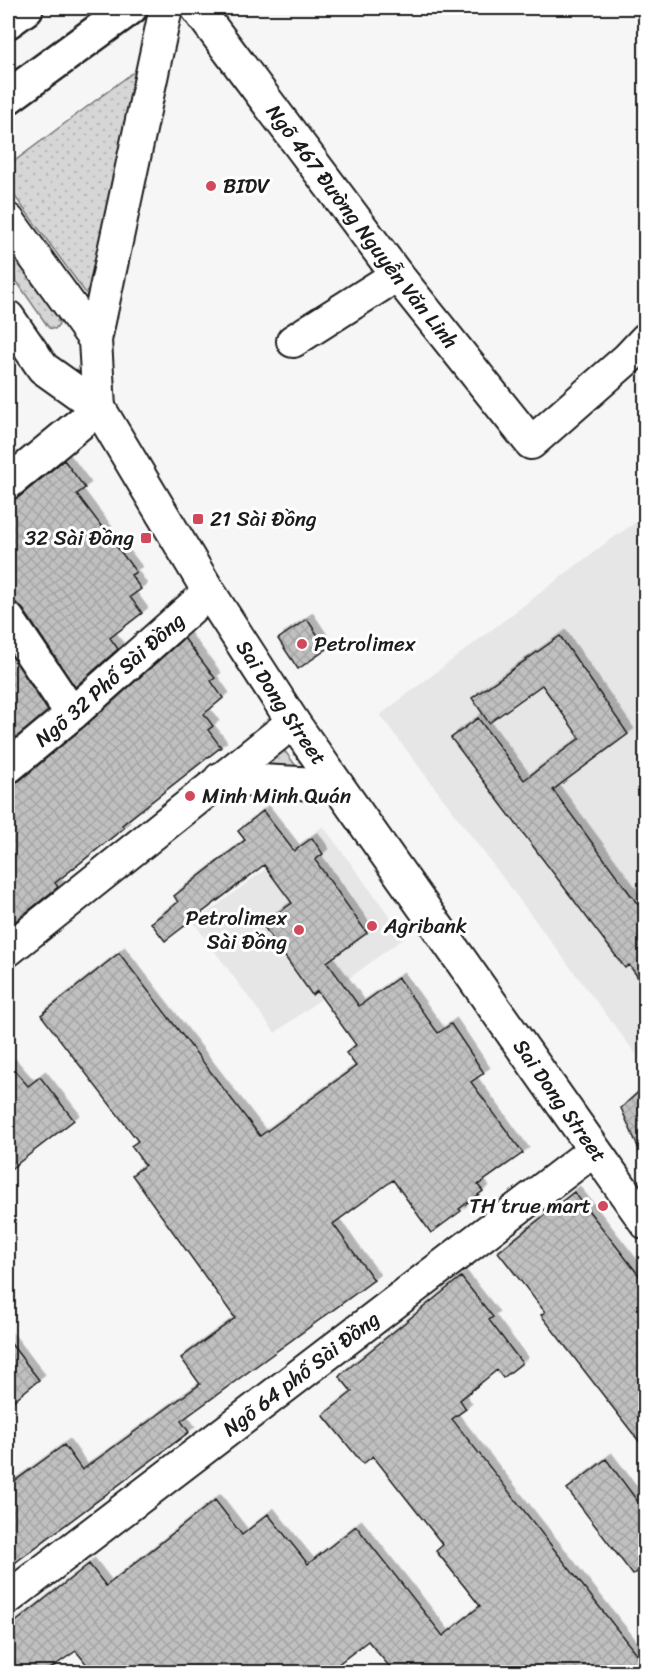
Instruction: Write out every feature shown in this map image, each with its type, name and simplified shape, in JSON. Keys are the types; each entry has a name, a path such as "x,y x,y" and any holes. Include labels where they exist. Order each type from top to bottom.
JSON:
{"highway":[{"path":"8,21 26,8"},
{"path":"8,97 130,8"}],"street":[{"name":"Sai Dong Street","path":"99,408 95,340 166,8"},
{"name":"Ngõ 467 Đường Nguyễn Văn Linh","path":"197,8 397,275 531,443 628,358 645,339"},
{"path":"8,220 95,340"},
{"path":"292,341 397,275"},
{"name":"Sai Dong Street","path":"8,317 43,368 99,408 209,592 293,722 645,1223"},
{"path":"8,483 99,408"},
{"name":"Ngõ 32 Phố Sài Đồng","path":"8,767 72,714 209,592"},
{"path":"8,619 72,714"},
{"path":"8,950 293,722"},
{"path":"220,779 337,785"},
{"name":"Ngõ 64 phố Sài Đồng","path":"8,1598 594,1150"}],"shaded area":[{"path":"151,59 93,303 8,187 8,166"},
{"path":"8,247 57,316 59,324 55,329 49,328 8,269"},
{"path":"645,516 645,1066 380,715 607,542"},
{"path":"281,746 302,774 253,767"},
{"name":"Petrolimex Sài Đồng","path":"323,826 405,937 275,1033 194,923"}],"building":[{"path":"64,460 85,488 77,494 136,572 131,575 141,589 130,597 142,613 110,638 118,649 75,687 23,609 16,603 8,601 8,500 19,497"},
{"name":"Petrolimex","path":"307,619 327,649 298,669 278,639"},
{"path":"560,636 628,734 553,790 645,914 645,987 629,965 625,968 451,738 478,718 524,780 580,738 542,685 489,723 472,698"},
{"path":"184,638 215,678 211,681 223,698 204,714 213,726 208,730 221,747 122,825 124,828 55,883 58,887 8,927 8,784 19,781"},
{"path":"8,650 48,711 8,744"},
{"path":"263,811 294,851 312,838 323,854 315,860 367,933 327,962 359,1006 398,978 438,1033 451,1024 484,1073 471,1082 523,1153 478,1185 483,1191 431,1233 393,1180 333,1224 374,1280 181,1421 189,1432 8,1568 8,1486 64,1445 82,1470 200,1384 181,1358 235,1318 132,1175 145,1165 131,1146 138,1141 41,1015 119,953 260,1136 356,1066 346,1053 356,1045 317,991 312,995 262,924 292,903 264,865 165,941 151,923 178,902 174,896 245,840 238,831"},
{"path":"8,1063 28,1086 40,1077 74,1120 8,1171"},
{"path":"645,1086 645,1163 621,1108"},
{"path":"574,1192 645,1283 645,1449 541,1315 545,1312 498,1252"},
{"path":"461,1277 493,1317 489,1320 522,1363 503,1378 497,1370 460,1400 466,1409 452,1419 645,1665 645,1672 394,1672 368,1641 328,1672 93,1672 76,1651 45,1672 8,1672 8,1628 89,1564 106,1586 215,1500 242,1535 268,1514 308,1564 356,1526 443,1636 480,1606 436,1551 443,1545 373,1456 363,1464 323,1415 352,1392 339,1376"},
{"path":"8,1340 39,1380 8,1405"},
{"path":"606,1459 645,1511 645,1566 633,1575 567,1489"}],"place":[{"name":"BIDV","path":"211,186"},
{"name":"21 Sài Đồng","path":"198,519"},
{"name":"32 Sài Đồng","path":"146,538"},
{"name":"Petrolimex","path":"302,644"},
{"name":"Minh Minh Quán","path":"190,796"},
{"name":"Agribank","path":"372,926"},
{"name":"Petrolimex Sài Đồng","path":"299,930"},
{"name":"TH true mart","path":"603,1206"}]}
